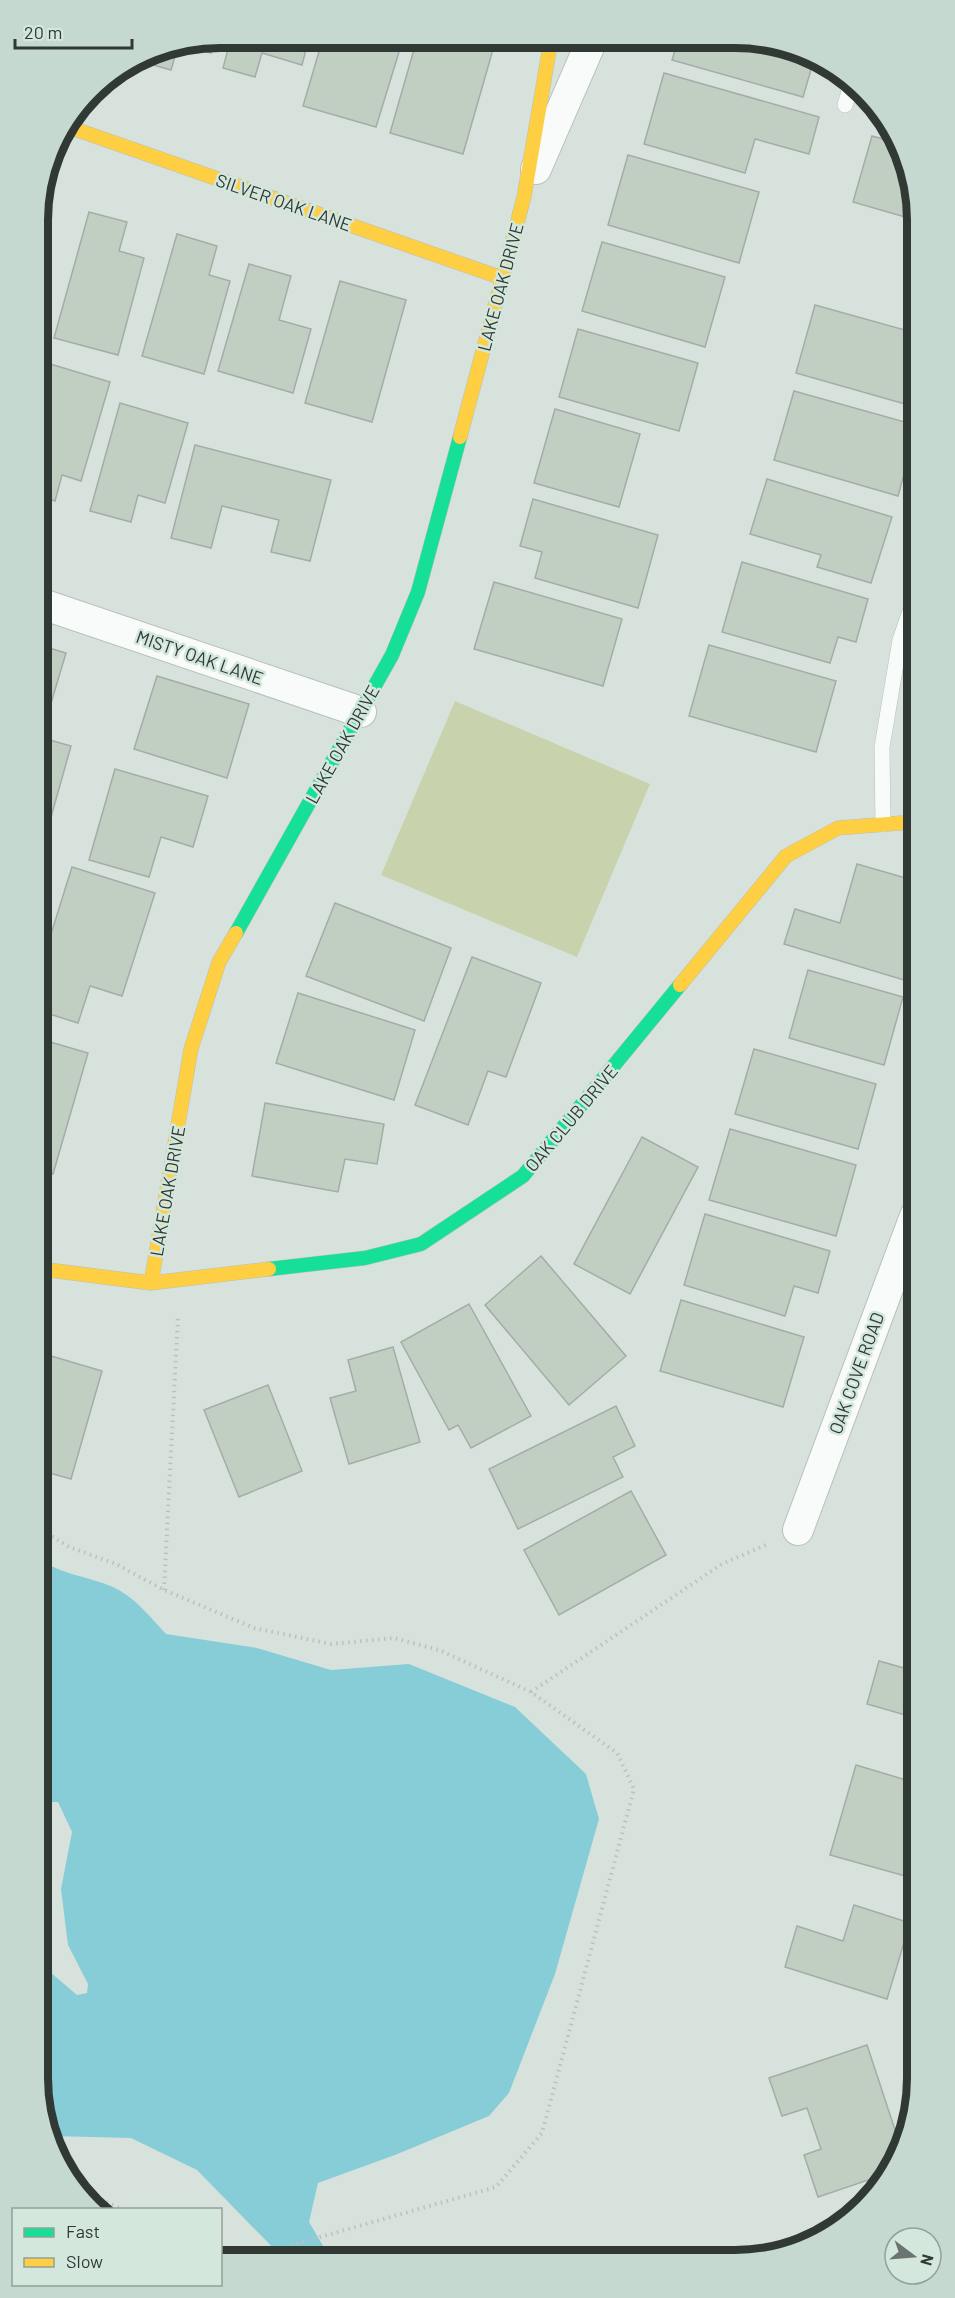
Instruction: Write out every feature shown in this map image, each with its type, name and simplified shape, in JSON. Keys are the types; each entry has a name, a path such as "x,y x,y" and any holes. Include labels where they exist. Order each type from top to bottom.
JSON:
{"street":[{"name":"LAKE OAK DRIVE","path":"151,1283 191,1049 219,962 392,655 418,592 524,196 550,48"},
{"name":"LAKE OAK DRIVE","path":"524,196 589,48"},
{"name":"SILVER OAK LANE","path":"74,129 502,278"},
{"name":"MISTY OAK LANE","path":"48,606 361,712"},
{"name":"OAK CLUB DRIVE","path":"48,1270 151,1283 365,1258 420,1244 523,1176 786,856 838,828 907,822"},
{"name":"OAK COVE ROAD","path":"798,1530 907,1237"}],"lane":[{"path":"845,105 849,92"},
{"path":"883,824 882,747 900,639 907,620"}],"path":[{"path":"151,1283 178,1315 164,1590"},
{"path":"531,1692 722,1564 798,1530"},
{"path":"48,1534 69,1547 116,1564 164,1590 254,1628 331,1644 394,1638 439,1650 531,1692 617,1753 634,1789 542,2133 496,2187 276,2250"},
{"path":"99,2199 120,2208"}],"green space":[{"path":"455,701 650,784 577,957 381,875"}],"water":[{"path":"48,1565 121,1591 142,1608 166,1634 257,1648 331,1670 409,1664 515,1707 586,1774 599,1819 555,1974 509,2093 489,2116 395,2155 318,2183 309,2222 325,2250 275,2250 197,2170 131,2138 58,2136 49,2101 48,1970 77,1995 87,1993 88,1984 68,1945 61,1889 72,1832 58,1802 48,1802"}],"building":[{"path":"212,48 211,53 198,49"},
{"path":"228,48 306,48 302,65 262,53 255,77 223,68"},
{"path":"320,48 400,48 376,127 303,106"},
{"path":"414,48 493,48 463,154 390,133"},
{"path":"676,48 746,48 769,51 812,67 803,97 672,60"},
{"path":"176,54 171,70 149,64"},
{"path":"664,73 819,117 809,154 755,139 745,173 644,144"},
{"path":"872,136 887,140 901,175 906,197 907,218 853,202"},
{"path":"628,155 759,192 739,263 608,225"},
{"path":"89,212 127,222 119,251 144,258 118,355 54,338"},
{"path":"177,234 217,246 209,275 230,281 204,374 142,356"},
{"path":"602,242 725,277 705,347 582,311"},
{"path":"249,264 291,276 279,320 311,329 293,393 218,371"},
{"path":"340,281 406,300 372,422 305,403"},
{"path":"815,305 907,331 907,405 796,373"},
{"path":"578,329 698,363 679,431 559,397"},
{"path":"48,363 110,382 81,481 62,475 55,501 48,499"},
{"path":"794,391 907,423 907,463 898,496 774,460"},
{"path":"120,403 188,423 165,503 138,495 131,522 90,511"},
{"path":"555,409 640,434 619,507 534,483"},
{"path":"195,445 331,480 310,561 271,552 279,520 222,506 211,548 171,538"},
{"path":"767,479 892,517 871,583 817,567 821,555 750,534"},
{"path":"533,499 658,535 638,608 535,578 542,552 520,546"},
{"path":"742,562 868,599 856,642 838,637 830,663 722,632"},
{"path":"494,582 622,619 603,686 474,649"},
{"path":"709,645 836,681 816,752 689,716"},
{"path":"48,648 66,653 48,713"},
{"path":"157,676 249,704 227,778 134,749"},
{"path":"48,740 71,746 51,817 48,816"},
{"path":"115,769 208,796 193,847 161,837 149,877 89,860"},
{"path":"857,864 907,878 907,981 784,944 795,909 840,923"},
{"path":"72,867 155,893 122,996 90,986 78,1023 48,1014 48,944"},
{"path":"335,903 451,948 424,1021 306,976"},
{"path":"472,957 541,983 506,1077 488,1071 468,1125 415,1105"},
{"path":"808,970 903,997 884,1065 789,1038"},
{"path":"298,993 415,1030 394,1100 276,1063"},
{"path":"48,1041 88,1053 53,1174 48,1173"},
{"path":"754,1049 876,1084 858,1149 735,1114"},
{"path":"265,1103 384,1124 377,1164 345,1159 338,1192 252,1176"},
{"path":"730,1129 856,1165 836,1236 709,1200"},
{"path":"642,1137 698,1167 630,1294 574,1264"},
{"path":"705,1214 830,1251 818,1293 794,1286 785,1316 684,1285"},
{"path":"541,1256 626,1356 569,1405 485,1305"},
{"path":"681,1300 804,1337 783,1407 660,1371"},
{"path":"469,1304 531,1416 471,1448 458,1425 449,1430 401,1342"},
{"path":"393,1347 420,1442 349,1464 330,1398 356,1391 348,1360"},
{"path":"48,1355 102,1371 71,1479 48,1473"},
{"path":"268,1385 302,1471 239,1497 204,1410"},
{"path":"616,1406 635,1446 613,1457 623,1477 518,1529 489,1469"},
{"path":"631,1491 666,1555 559,1615 524,1550"},
{"path":"879,1661 907,1669 907,1715 867,1704"},
{"path":"856,1765 907,1780 907,1876 830,1855"},
{"path":"854,1905 907,1922 907,1933 887,1999 785,1967 797,1926 843,1941"},
{"path":"867,2045 897,2135 884,2164 874,2178 818,2197 804,2155 821,2149 807,2108 782,2116 769,2078"}],"traffic: fast":[{"path":"236,933 392,655 418,592 460,437"},
{"path":"269,1269 365,1258 421,1244 523,1176 680,985"}],"traffic: slow":[{"path":"460,437 524,197 550,48"},
{"path":"74,129 502,278"},
{"path":"680,985 786,856 838,828 907,822"},
{"path":"151,1283 191,1049 219,962 236,933"},
{"path":"48,1270 151,1283 269,1269"}]}
